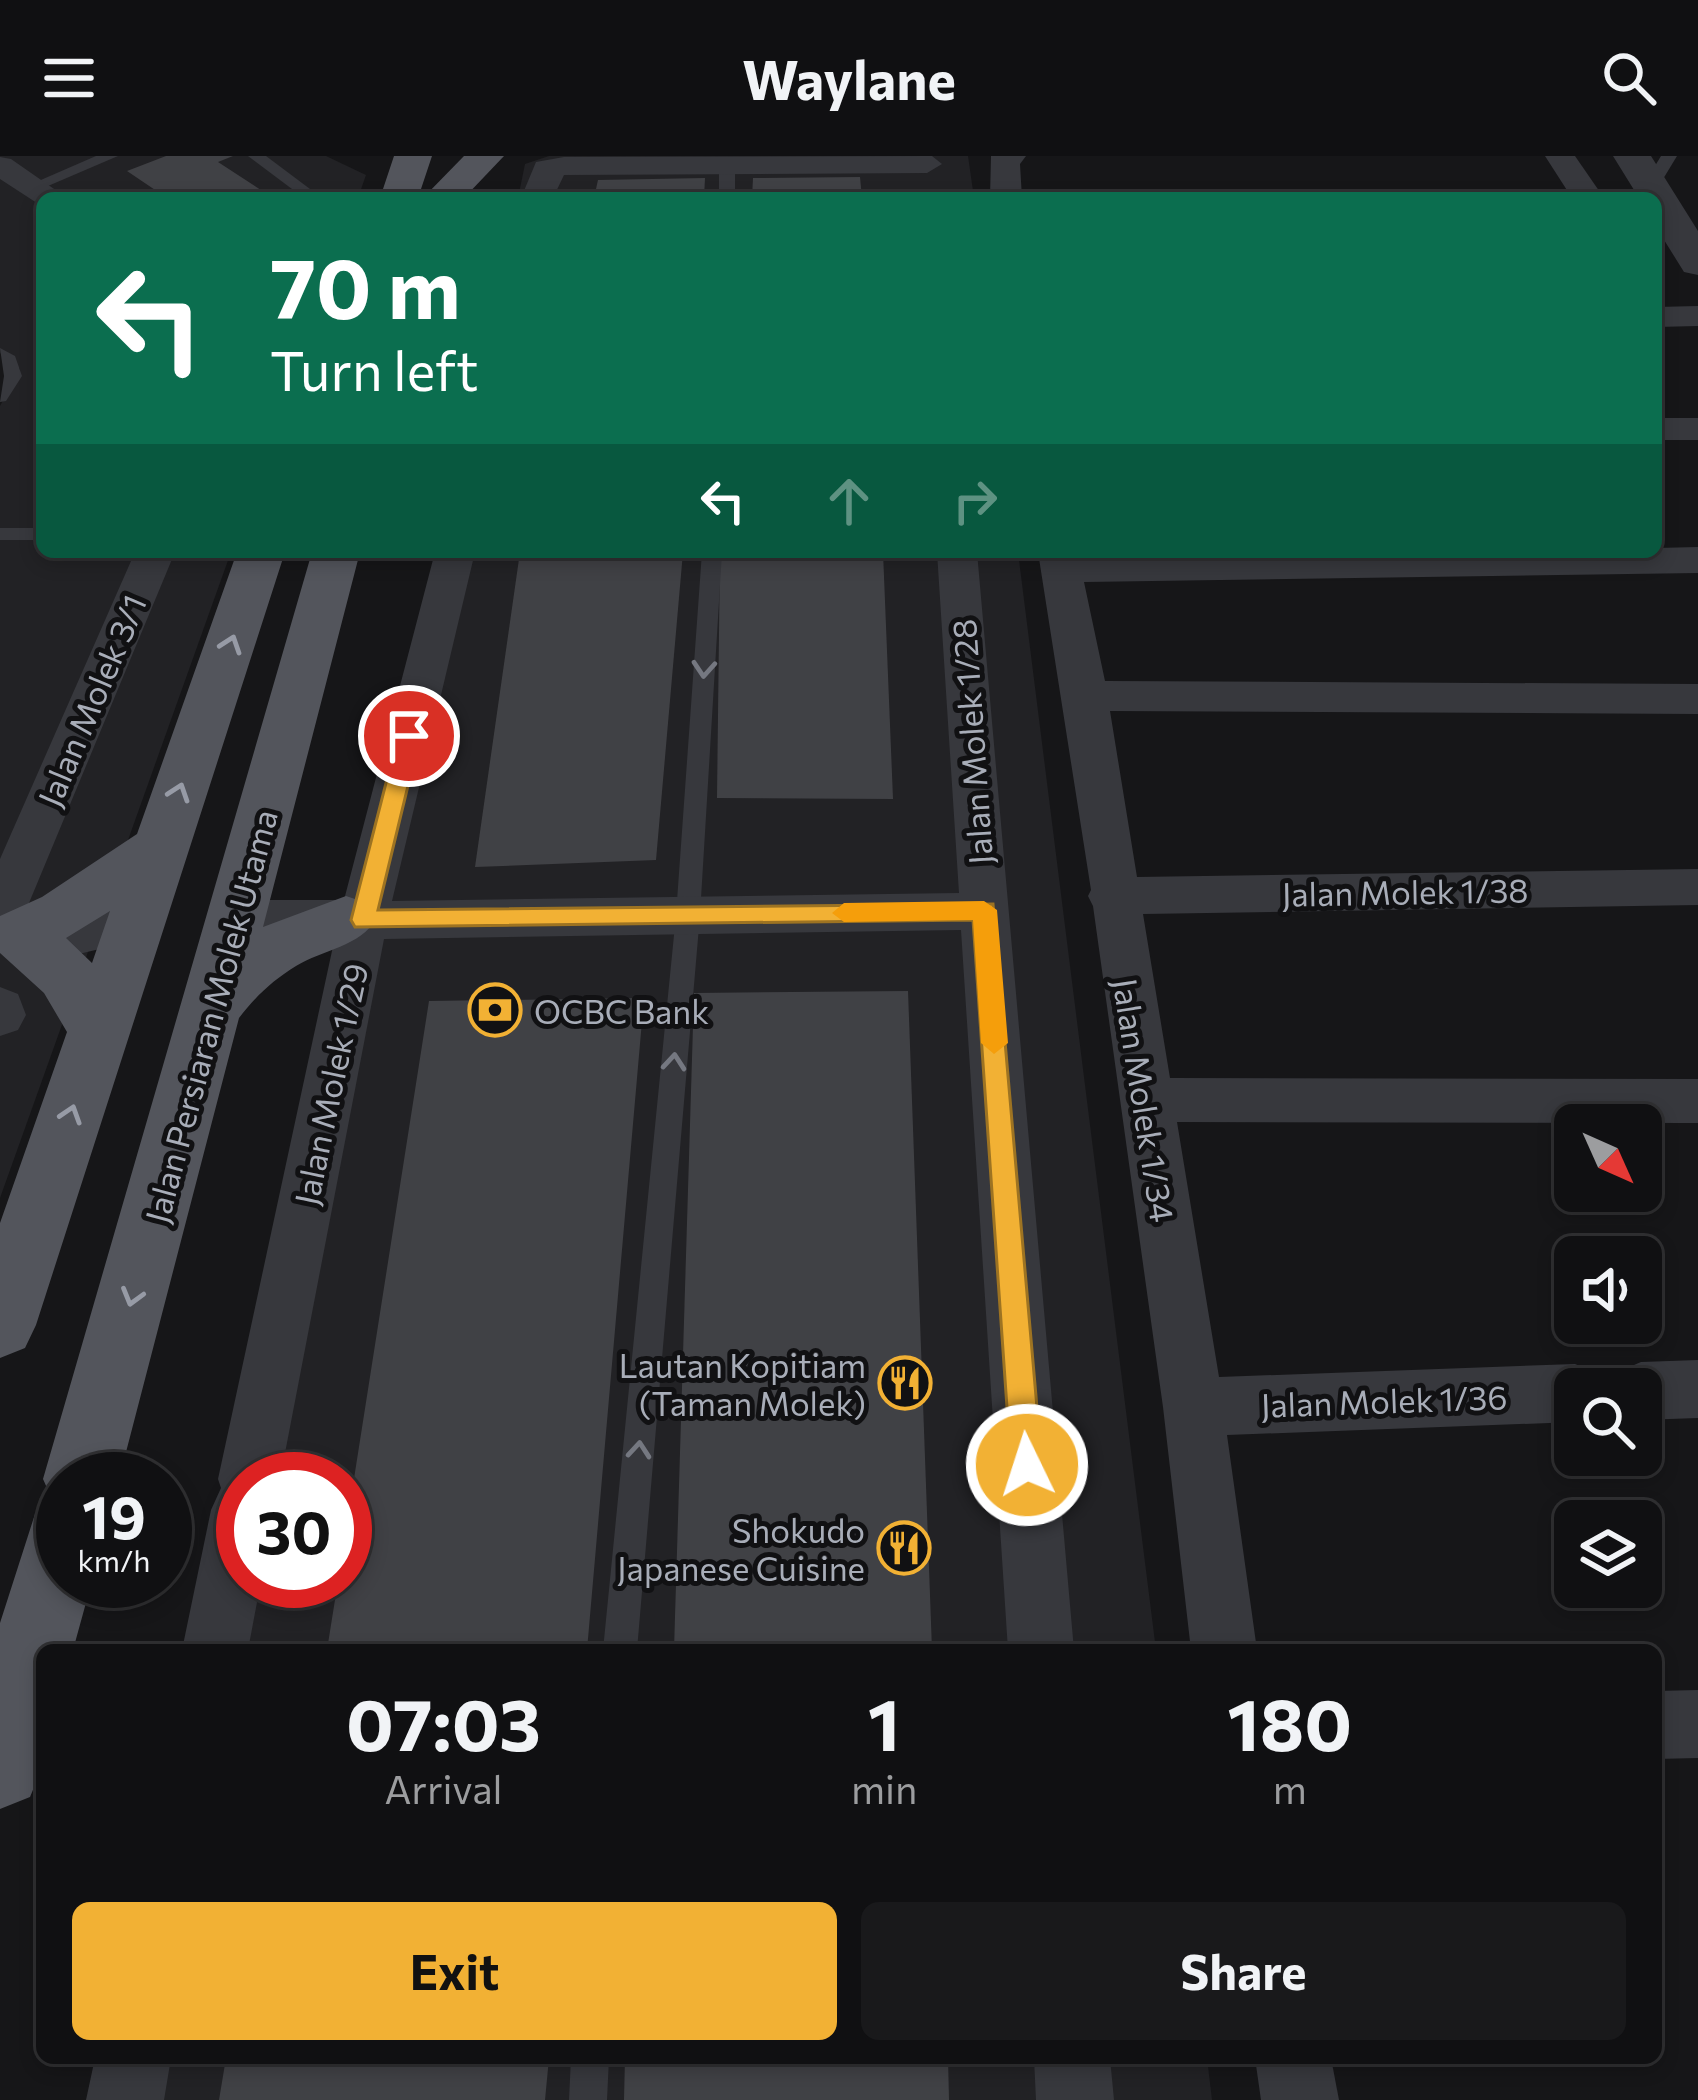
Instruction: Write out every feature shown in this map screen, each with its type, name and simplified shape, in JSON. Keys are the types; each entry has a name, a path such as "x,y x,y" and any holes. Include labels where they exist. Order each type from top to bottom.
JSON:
{"main road":[{"path":"382,156 404,182"},
{"path":"444,192 455,156"},
{"path":"448,192 485,156"},
{"path":"0,1325 259,558"},
{"name":"Jalan Persiaran Molek Utama","path":"89,1452 334,558"},
{"path":"132,924 172,903 262,827 273,874 298,899 355,920"},
{"path":"6,928 63,913 159,848"},
{"path":"214,1006 232,980 261,954 355,920"},
{"path":"98,1030 121,995 147,970 236,925"},
{"path":"6,928 57,962 77,986 98,1030"},
{"path":"0,1767 45,1608"}],"street":[{"path":"1560,156 1584,192"},
{"path":"1006,192 1008,158"},
{"path":"538,192 548,169 563,166 926,160 929,192"},
{"path":"0,166 43,192"},
{"path":"1650,166 1696,255"},
{"path":"1662,316 1698,316"},
{"path":"1662,429 1698,429"},
{"name":"Jalan Molek 3/1","path":"6,928 153,558"},
{"name":"Jalan Molek 1/29","path":"254,1452 355,920 453,558"},
{"name":"Jalan Molek 1/28","path":"957,558 1041,1644"},
{"path":"1059,560 1698,560"},
{"name":"Jalan Molek 1/34","path":"1059,560 1086,696 1112,896 1193,1407 1223,1644"},
{"path":"1086,696 1698,699"},
{"name":"Jalan Molek 1/38","path":"1112,896 1698,887"},
{"path":"236,925 269,916 355,920 984,910"},
{"path":"6,928 82,934 132,924"},
{"path":"1144,1100 1698,1101"},
{"path":"1662,1389 1698,1388"},
{"name":"Jalan Molek 1/36","path":"1193,1407 1554,1394"},
{"path":"215,1644 223,1608"},
{"path":"1662,1725 1698,1724"},
{"path":"125,2100 132,2064"},
{"path":"1072,2064 1075,2100"},
{"path":"1294,2064 1300,2100"}],"lane":[{"path":"43,192 110,156"},
{"path":"256,156 306,192"},
{"path":"727,192 728,165"},
{"path":"0,353 14,376 0,397"},
{"path":"0,534 36,534"},
{"path":"621,1644 688,915 712,558"},
{"path":"588,2100 590,2064"}],"shaded area":[{"path":"0,156 326,156 366,175 360,192 36,192 36,558 229,558 0,1198 0,406 20,369 0,353"},
{"path":"549,156 968,156 973,192 519,192 525,164"},
{"path":"437,558 1019,558 1155,1644 193,1644 216,1543 216,1608 372,1608 372,1452 236,1452"},
{"path":"99,2064 1208,2064 1212,2100 91,2100"}],"building":[{"path":"166,156 233,156 218,162 264,192 158,192 127,171"},
{"path":"860,177 861,192 752,192 753,178"},
{"path":"705,178 704,192 595,192 598,180"},
{"path":"519,558 682,558 656,860 475,867"},
{"path":"720,558 883,558 893,799 717,798"},
{"path":"908,991 932,1644 674,1644 694,993"},
{"path":"644,998 588,1644 328,1644 334,1608 372,1608 372,1452 358,1452 429,1001"},
{"path":"225,2064 548,2064 545,2100 219,2100"},
{"path":"625,2064 948,2064 949,2100 624,2100"}],"slow traffic":[{"path":"844,913 984,910 994,1043"}],"place":[{"name":"OCBC Bank","path":"495,1010"},
{"name":"Lautan Kopitiam (Taman Molek)","path":"905,1383"},
{"name":"Shokudo Japanese Cuisine","path":"904,1548"}],"route":[{"path":"409,736 363,920 984,910 1027,1465"}]}
